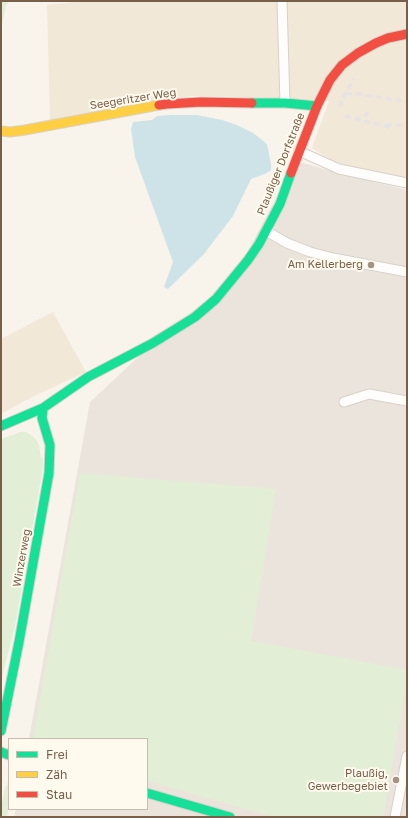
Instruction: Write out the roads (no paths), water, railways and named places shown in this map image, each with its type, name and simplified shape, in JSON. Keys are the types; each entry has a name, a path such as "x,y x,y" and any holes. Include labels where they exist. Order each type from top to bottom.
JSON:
{"street":[{"path":"282,1 285,103"},
{"name":"Plaußiger Dorfstraße","path":"1,426 43,408 88,377 153,343 195,317 216,299 248,260 266,231 280,204 317,106 330,80 342,65 358,53 388,38 407,34"},
{"name":"Seegeritzer Weg","path":"1,131 10,132 25,130 167,104 201,102 285,103 317,106"},
{"path":"299,152 339,169 407,183"},
{"path":"266,231 287,243 310,252 333,258 407,272"},
{"path":"344,402 369,394 407,401"},
{"name":"Winzerweg","path":"1,731 3,714 19,642 49,473 50,445 42,418 43,408"},
{"path":"395,817 407,756"},
{"path":"148,792 230,817"}],"railway":[{"path":"340,107 342,99 354,79"},
{"path":"346,94 359,94 407,102"},
{"path":"355,119 364,117 368,112"},
{"path":"345,116 393,128"},
{"path":"386,125 407,125"}],"place":[{"name":"Am Kellerberg","path":"371,265"},
{"name":"Plaußig, Gewerbegebiet","path":"396,780"}]}
